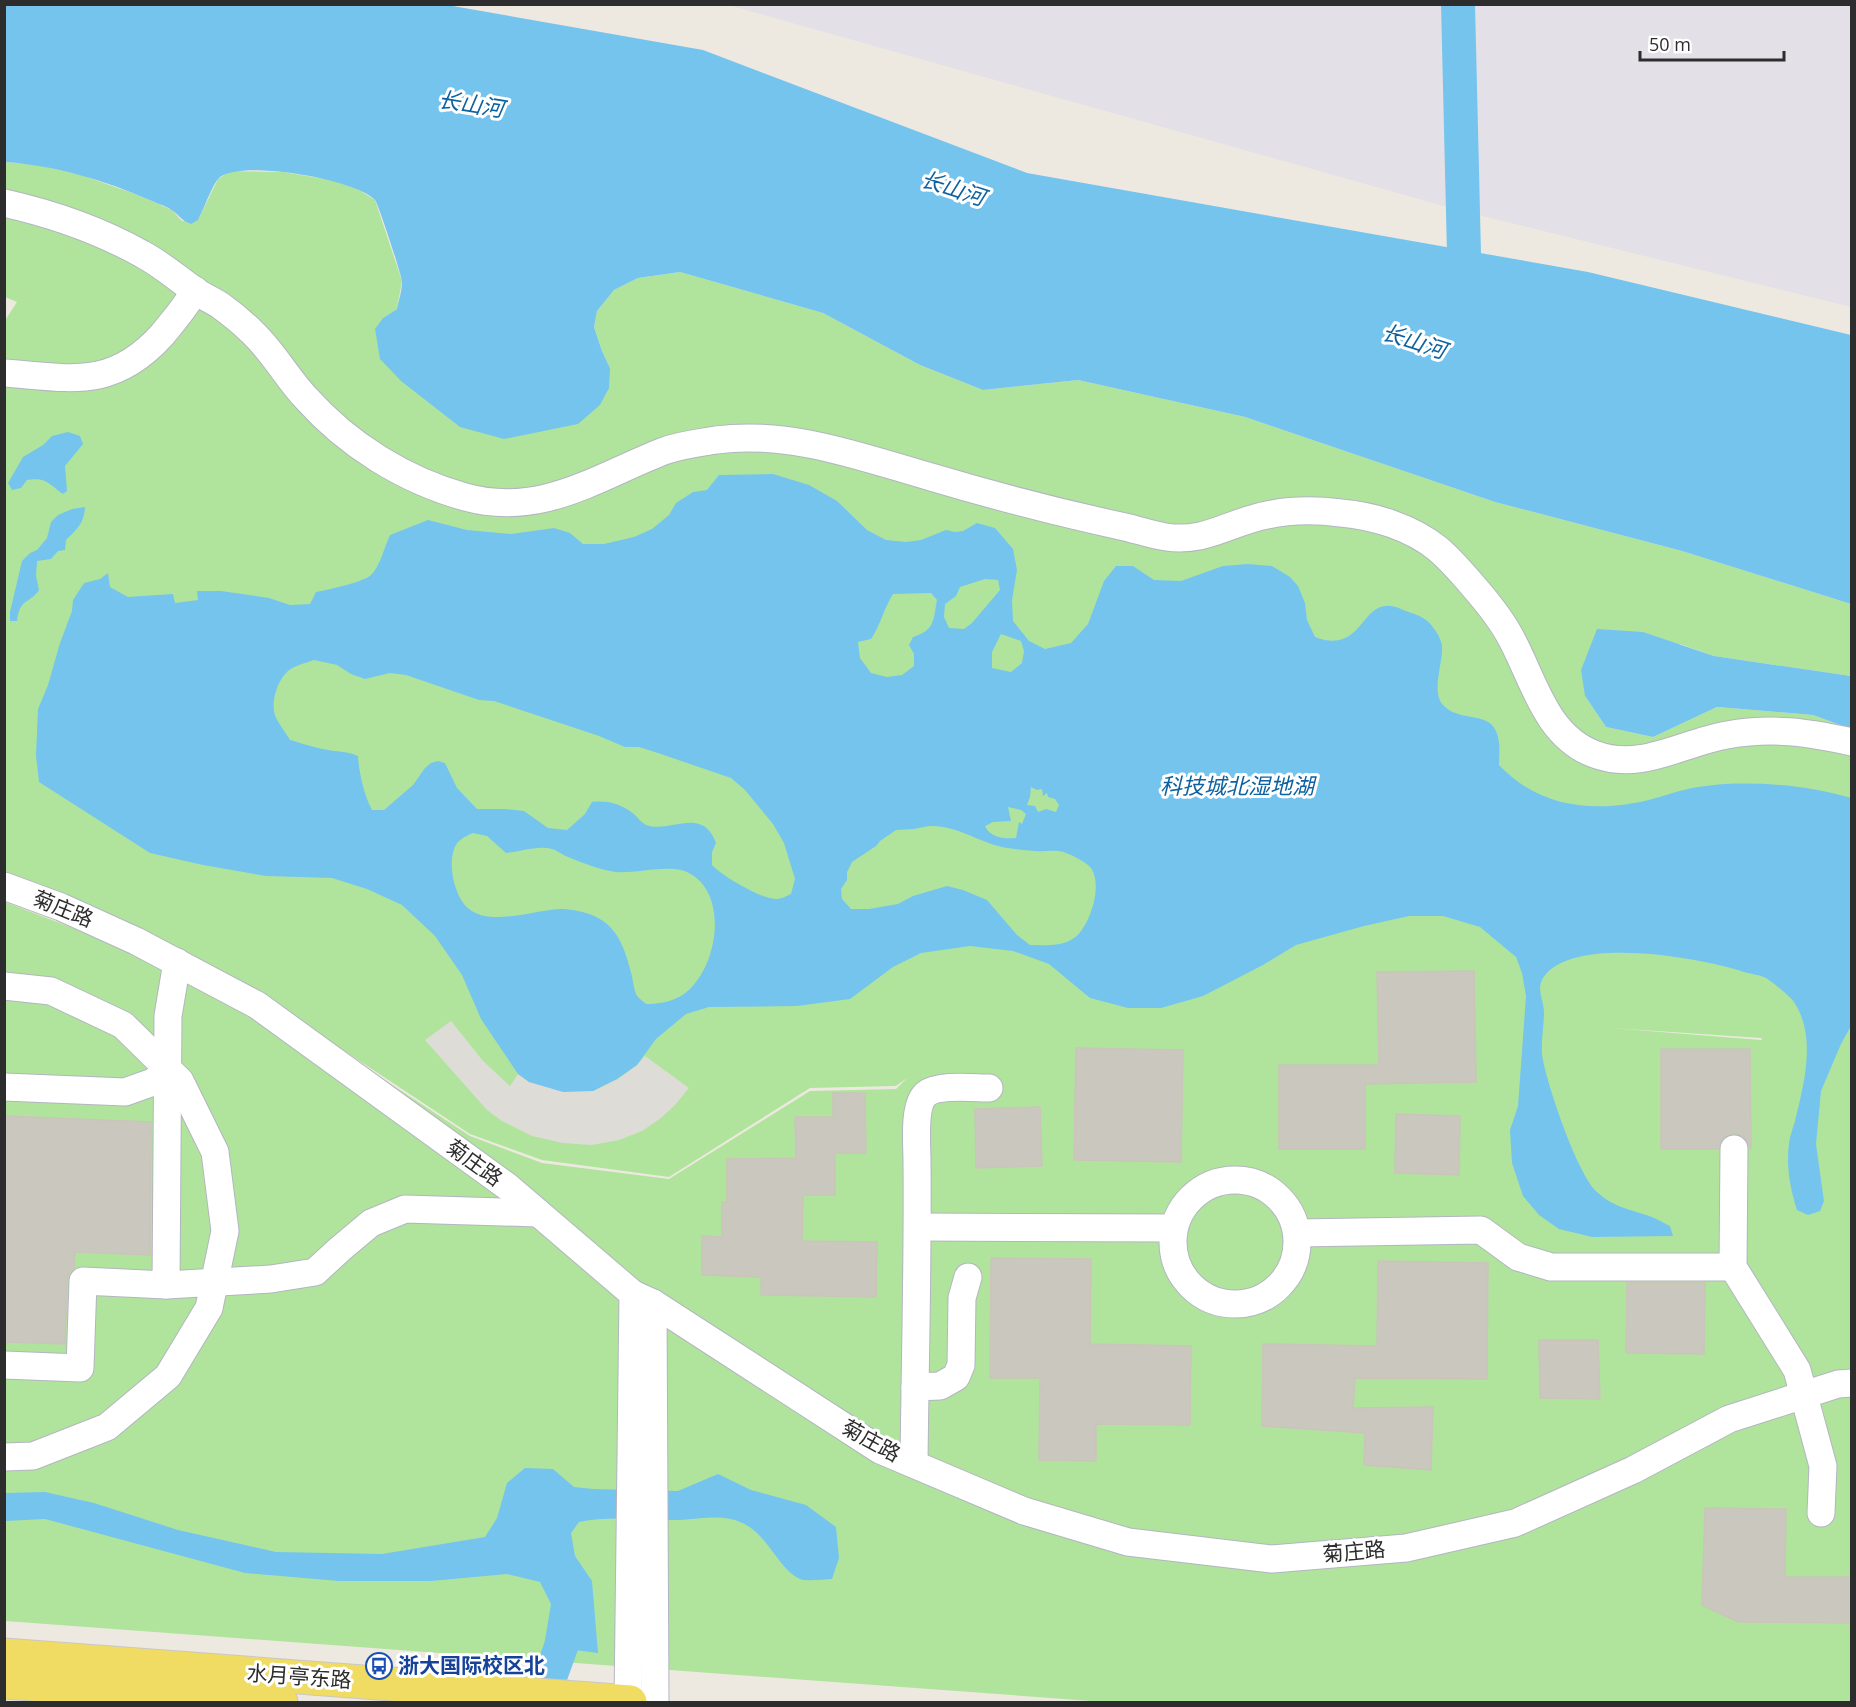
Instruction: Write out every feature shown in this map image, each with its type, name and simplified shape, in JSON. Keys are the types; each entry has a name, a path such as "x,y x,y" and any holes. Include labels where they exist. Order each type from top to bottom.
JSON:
{"main road":[{"name":"水月亭东路","path":"4,1655 623,1702"},
{"name":"水月亭东路","path":"4,1682 281,1702"}],"street":[{"path":"4,204 60,217 144,254 195,291 219,304 254,334 284,368 303,396 355,444 401,473 463,496 500,504 543,499 592,484 669,448 720,439 760,438 795,441 847,453 1084,519 1170,538 1198,538 1266,515 1301,512 1342,513 1380,520 1411,532 1437,548 1490,604 1510,636 1551,721 1571,741 1596,755 1624,760 1654,758 1687,745 1725,735 1766,730 1809,733 1851,742"},
{"path":"4,373 76,378 108,374 134,361 153,344 187,306 195,291"},
{"name":"菊庄路","path":"4,886 61,907 136,941 257,1005 508,1187 643,1298 880,1450 1024,1511 1128,1542 1272,1559 1406,1548 1515,1523 1633,1470 1729,1419 1838,1384 1851,1383"},
{"path":"166,1285 168,1016 177,962"},
{"path":"4,986 51,991 123,1025 180,1081 215,1152 225,1231 209,1308 168,1376 107,1427 33,1456 4,1457"},
{"path":"4,1087 124,1092 153,1082 168,1070"},
{"path":"914,1464 918,1227 917,1123 920,1104 926,1094 939,1089 989,1088"},
{"path":"1734,1149 1733,1268 1797,1370 1823,1466 1821,1513"},
{"path":"1236,1180 1255,1183 1273,1193 1287,1208 1297,1233 1293,1264 1282,1282 1268,1295 1258,1299 1229,1304 1208,1298 1191,1286 1179,1269 1173,1249 1174,1228 1182,1208 1196,1193 1215,1183 1236,1180"},
{"path":"4,1365 80,1368 83,1281 166,1285 271,1279 315,1272 371,1223 405,1209 538,1213"},
{"path":"918,1227 1174,1228"},
{"path":"1297,1233 1481,1230 1518,1257 1551,1267 1733,1268"},
{"path":"915,1387 940,1386 956,1377 961,1365 962,1298 968,1277"},
{"path":"643,1298 642,1574 655,1702"},
{"path":"623,1702 642,1574"}],"shaded area":[{"path":"728,5 1851,5 1851,307 1458,210"},
{"path":"451,1021 483,1061 510,1086 518,1074 529,1082 593,1091 618,1079 645,1056 689,1088 661,1118 642,1131 619,1140 592,1145 563,1143 532,1136 502,1121 487,1110 425,1040"}],"green space":[{"path":"5,162 38,165 81,175 172,210 182,221 198,220 218,179 230,171 283,172 337,181 356,188 375,200 402,281 397,309 383,318 610,368 594,327 597,311 614,290 638,278 680,272 823,313 920,365 983,390 1078,380 1245,417 1495,502 1682,551 1851,604 1851,676 1714,656 1680,644 1585,696 1606,727 1653,737 1717,707 1813,715 1851,729 1851,1702 1105,1702 5,1621 5,902 266,1002 470,1136 542,1163 669,1179 810,1091 896,1089 907,1078 896,1086 810,1088 669,1177 542,1160 470,1134 266,999 5,899 4,322 17,302 5,297","holes":["1611,1028 1761,1038 1762,1040"]}],"water":[{"name":"长山河","path":"4,5 447,5 703,50 1027,173 1588,272 1851,335 1851,604 1682,551 1495,502 1245,417 1078,380 983,390 920,365 823,313 680,272 638,278 614,290 597,311 594,327 610,368 609,388 600,405 578,424 504,439 460,427 401,381 380,359 375,329 383,318 397,309 402,282 377,204 364,192 345,185 296,174 247,170 229,173 218,179 198,220 191,224 165,206 98,180 43,167 5,162"},
{"path":"68,432 80,436 83,444 65,466 67,491 63,494 47,482 34,479 27,480 21,488 12,490 8,483 23,457 43,445 52,436"},
{"name":"科技城北湿地湖","path":"773,474 809,485 837,501 867,530 886,540 906,542 921,540 946,530 963,531 977,523 995,528 1013,549 1017,570 1012,600 1013,621 1029,641 1045,649 1071,643 1088,624 1104,581 1116,566 1133,566 1154,580 1181,581 1223,566 1248,564 1272,566 1290,577 1298,586 1305,603 1307,620 1315,637 1332,641 1344,639 1354,632 1377,609 1387,606 1417,615 1431,625 1442,644 1438,693 1443,705 1451,711 1485,720 1491,724 1499,742 1499,765 1529,789 1561,802 1615,806 1641,802 1696,787 1724,784 1772,784 1851,798 1851,1026 1821,1091 1816,1144 1824,1201 1820,1211 1808,1215 1797,1210 1788,1169 1789,1140 1802,1091 1807,1060 1805,1030 1801,1016 1792,999 1766,978 1725,967 1671,956 1612,953 1585,956 1563,962 1542,979 1540,989 1544,1008 1542,1054 1544,1067 1572,1148 1589,1183 1608,1201 1670,1226 1673,1236 1592,1237 1559,1229 1539,1215 1523,1196 1512,1163 1510,1130 1518,1106 1526,996 1522,973 1516,957 1480,927 1443,916 1409,916 1296,945 1203,996 1161,1008 1128,1008 1090,998 1049,964 1013,951 970,946 921,953 893,967 850,999 797,1006 709,1007 686,1014 656,1039 637,1065 617,1079 593,1091 563,1092 529,1082 518,1074 481,1019 462,975 435,936 402,905 367,889 332,878 266,876 150,853 39,782 36,756 38,709 72,611 73,600 84,583 100,579 108,573 110,587 128,597 173,594 175,603 198,600 197,591 221,591 269,598 290,605 310,604 316,592 367,578 380,561 390,535 428,520 467,530 511,534 554,528 570,533 583,544 604,544 634,537 652,529 669,515 676,503 693,492 707,490 719,475","holes":["985,579 998,580 1000,590 972,623 964,629 949,628 944,617 945,604 956,596 960,587","931,593 937,600 932,624 925,631 913,637 909,645 914,654 914,666 902,675 887,677 871,673 860,658 858,642 871,639 893,594","1001,634 1021,641 1024,651 1022,663 1011,672 992,668 992,652","314,660 337,665 365,679 390,673 406,675 479,700 494,701 625,747 639,747 731,778 745,790 773,824 784,843 795,879 791,894 777,899 762,896 717,870 712,865 712,852 716,843 703,825 685,823 655,827 646,825 630,811 620,806 609,802 592,802 585,814 567,830 548,828 524,811 477,809 457,788 445,763 438,761 425,768 413,785 384,810 372,810 362,784 358,756 290,740 276,718 274,711 276,690 284,675 297,666","1031,787 1037,790 1042,789 1043,796 1047,793 1048,797 1055,799 1059,805 1056,812 1046,809 1038,812 1035,806 1027,805","1008,807 1021,810 1026,814 1022,824 1019,822 1016,838 1003,838 990,833 985,826 993,822 1011,821","938,826 1002,847 1059,851 1072,856 1088,865 1094,874 1095,894 1090,915 1080,932 1069,941 1053,945 1030,945 1017,935 987,900 947,886 913,896 898,904 869,909 851,909 842,899 841,889 847,880 847,872 852,862 896,830","473,833 487,836 506,853 535,848 552,849 585,864 616,872 673,869 689,873 702,884 711,898 714,916 714,934 703,971 681,996 673,1000 646,1004 636,994 628,961 619,939 599,918 584,912 564,909 504,917 489,917 476,913 465,905 457,891 453,875 454,849 464,837"]},
{"path":"85,507 77,529 66,540 65,550 58,551 51,559 37,561 36,576 39,590 20,608 17,621 10,621 22,561 37,550 47,538 51,522 58,515"},
{"path":"1597,629 1643,632 1714,656 1851,676 1851,729 1813,715 1717,707 1653,737 1606,727 1585,696 1581,670"},
{"path":"525,1468 553,1469 574,1487 593,1489 678,1491 718,1474 751,1490 806,1505 836,1527 839,1558 832,1579 803,1580 785,1567 750,1527 733,1520 718,1518 617,1519 579,1522 571,1533 575,1556 592,1581 598,1653 544,1646 551,1604 540,1582 507,1574 431,1581 339,1581 245,1573 45,1519 5,1521 4,1493 45,1492 94,1503 178,1530 276,1552 382,1554 485,1537 497,1518 507,1483"}],"building":[{"path":"1474,971 1476,1082 1365,1084 1365,1149 1279,1149 1279,1065 1379,1065 1377,972"},
{"path":"1076,1048 1183,1050 1181,1162 1074,1160"},
{"path":"1661,1049 1750,1049 1751,1149 1742,1136 1734,1133 1721,1141 1718,1149 1661,1149"},
{"path":"833,1093 865,1093 866,1153 835,1153 835,1195 803,1195 802,1241 877,1242 876,1297 761,1295 761,1277 702,1275 702,1236 722,1237 722,1202 727,1202 727,1159 796,1158 795,1117 833,1117"},
{"path":"1040,1107 1042,1166 976,1168 975,1109"},
{"path":"1396,1114 1460,1116 1459,1175 1395,1173"},
{"path":"4,1116 151,1122 150,1255 75,1252 74,1268 67,1280 65,1344 4,1342"},
{"path":"991,1258 1091,1259 1090,1344 1191,1346 1190,1425 1096,1424 1096,1461 1039,1460 1040,1378 990,1378"},
{"path":"1378,1261 1488,1263 1487,1379 1355,1378 1353,1408 1433,1407 1431,1470 1364,1465 1365,1433 1262,1426 1263,1344 1377,1346"},
{"path":"1627,1283 1705,1283 1704,1354 1626,1353"},
{"path":"1539,1340 1598,1340 1600,1399 1540,1398"},
{"path":"1705,1508 1786,1509 1785,1577 1851,1577 1851,1623 1738,1622 1702,1605"}],"waterway":[{"path":"1458,4 1465,296"},
{"path":"541,1702 570,1622 570,1603"}],"place":[{"name":"浙大国际校区北","path":"379,1666"}]}
